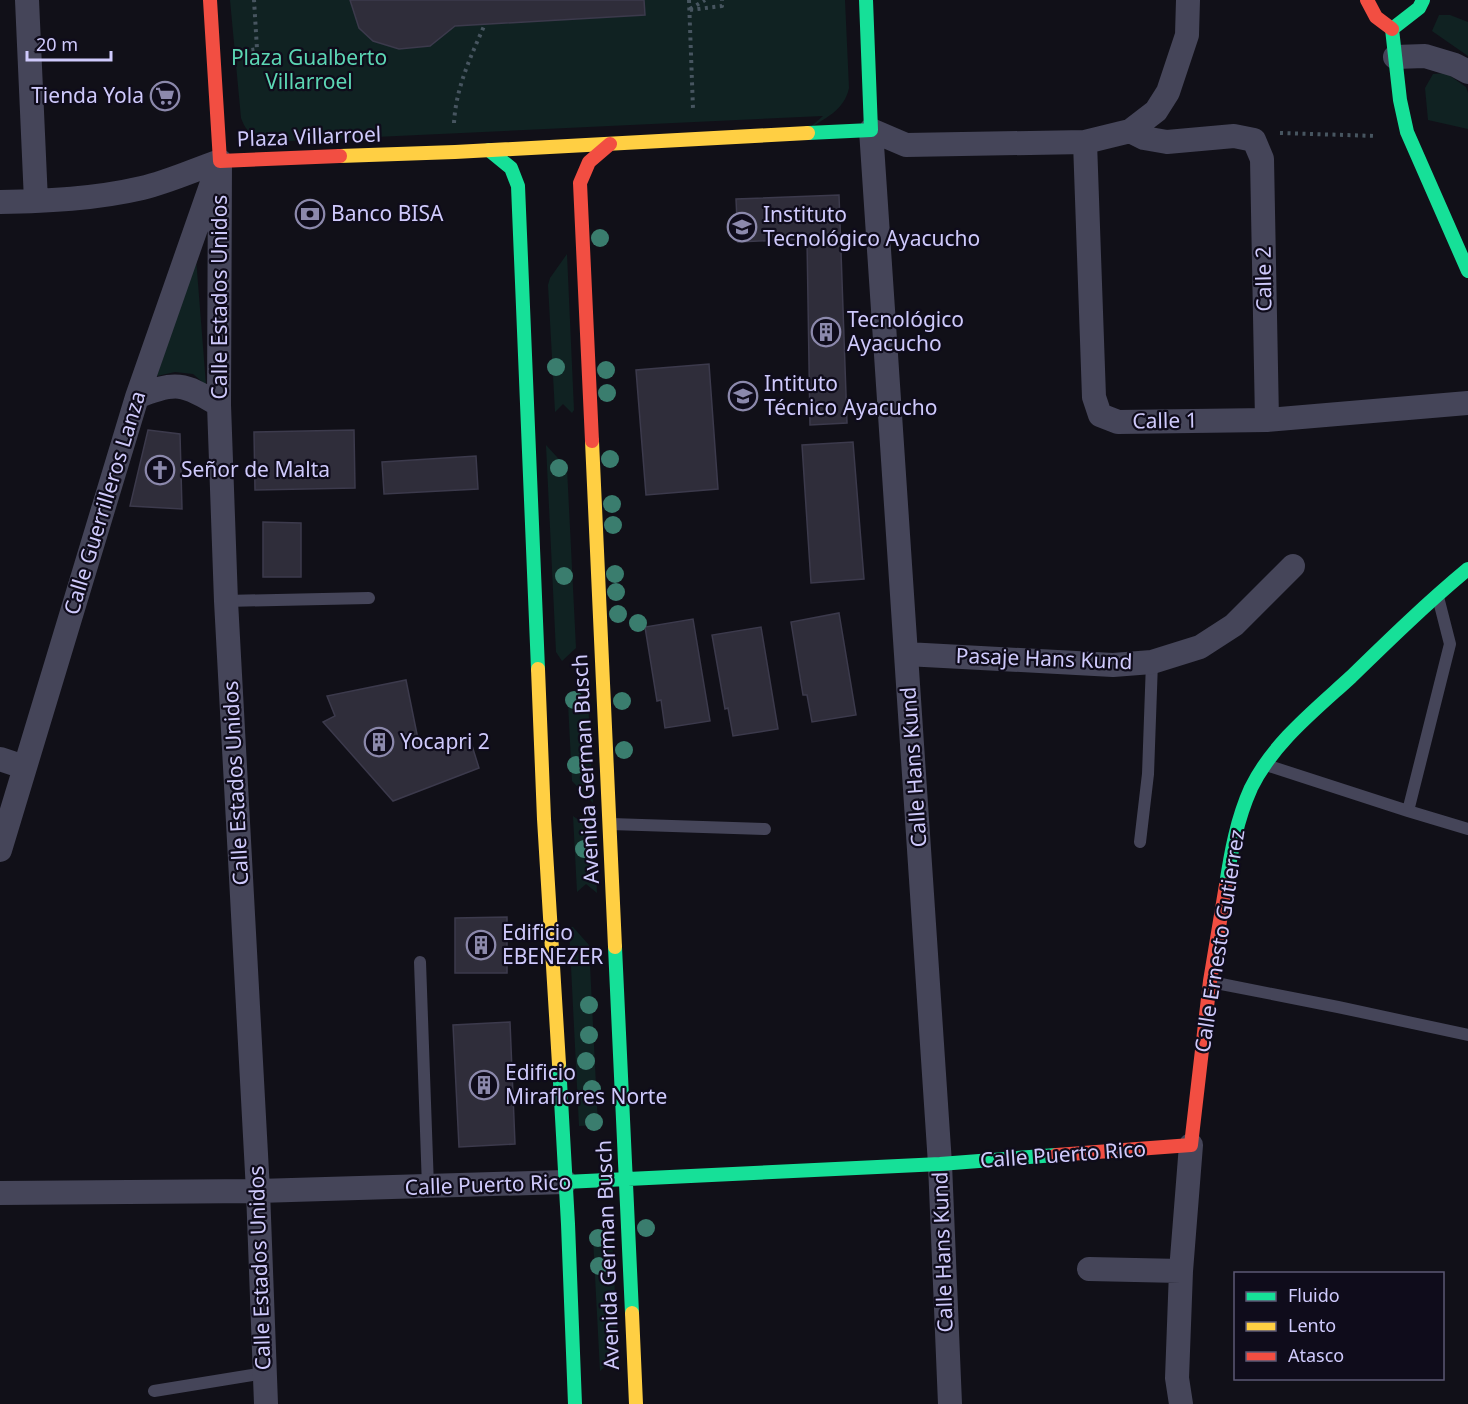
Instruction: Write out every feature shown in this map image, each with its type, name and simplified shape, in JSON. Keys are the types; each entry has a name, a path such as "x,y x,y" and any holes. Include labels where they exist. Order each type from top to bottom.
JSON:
{"main road":[{"name":"Plaza Villarroel","path":"210,0 220,161 610,144"},
{"path":"610,144 871,130 866,0"},
{"path":"1367,0 1376,17 1392,29 1400,100 1407,132 1468,271"},
{"path":"1392,29 1419,8 1423,0"},
{"name":"Avenida German Busch","path":"610,144 590,162 580,183 636,1404"},
{"name":"Avenida German Busch","path":"489,150 511,168 518,186 544,819 575,1404"},
{"name":"Calle Ernesto Gutierrez","path":"1191,1145 1210,981 1234,837 1251,789 1265,764 1289,735 1438,594 1468,569"},
{"name":"Calle Puerto Rico","path":"565,1182 940,1164 1191,1145"}],"street":[{"path":"27,0 36,201"},
{"path":"871,130 906,145 1085,142 1130,131 1156,111 1168,92 1187,35 1188,0"},
{"path":"1395,57 1425,56 1455,65 1468,72"},
{"name":"Calle Hans Kund","path":"871,130 940,1164 950,1404"},
{"path":"1130,131 1144,138 1167,142 1234,136 1254,140"},
{"name":"Calle 2","path":"1254,140 1262,159 1267,420"},
{"name":"Calle 1","path":"1085,142 1094,398 1100,415 1118,422 1267,420 1468,403"},
{"path":"0,202 104,196 144,188 220,161"},
{"name":"Calle Guerrilleros Lanza","path":"0,849 137,397 220,161"},
{"name":"Calle Estados Unidos","path":"220,161 219,405 226,601 258,1191 266,1404"},
{"path":"137,397 157,389 176,386 197,391 219,405"},
{"name":"Pasaje Hans Kund","path":"906,654 1113,665 1152,662 1200,647 1234,625 1293,566"},
{"path":"0,759 24,767"},
{"name":"Calle Ernesto Gutierrez","path":"1181,1404 1178,1378 1181,1271 1191,1145"},
{"name":"Calle Puerto Rico","path":"0,1193 258,1191 565,1182"},
{"path":"1089,1269 1181,1271"}],"lane":[{"path":"1408,811 1450,644 1438,594"},
{"path":"226,601 369,598"},
{"path":"1140,842 1148,774 1152,662"},
{"path":"1265,764 1468,829"},
{"path":"610,824 765,829"},
{"path":"420,962 428,1187"},
{"path":"1210,981 1468,1035"},
{"path":"154,1391 264,1373"}],"path":[{"path":"242,51 257,49 254,0"},
{"path":"689,0 693,115"},
{"path":"690,10 705,0"},
{"path":"690,10 722,6 722,0"},
{"path":"454,126 455,107 462,80 485,24"},
{"path":"1254,140 1275,133 1388,137 1407,132"}],"green space":[{"name":"Plaza Gualberto Villarroel","path":"230,0 845,0 849,88 843,103 838,108 807,130 823,116 268,142 251,134 241,118"},
{"path":"1439,15 1450,15 1468,22 1468,56 1432,31"},
{"path":"1446,73 1466,87 1468,129 1428,120 1425,88 1433,74"},
{"path":"567,254 574,410 572,413 563,404 555,412 548,285 550,278"},
{"path":"196,258 206,385 193,374 175,372 157,376"},
{"path":"546,445 567,468 576,648 562,661 556,652"},
{"path":"580,690 588,699 593,803 572,781 568,703"},
{"path":"593,805 597,893 586,884 577,892 573,816 580,821"},
{"path":"569,927 573,927 589,945 598,1125 579,1126"},
{"path":"598,1233 604,1238 612,1237 619,1371 609,1363 600,1371 593,1238"}],"building":[{"path":"350,0 644,0 645,15 455,26 430,46 399,49 373,41 359,28"},
{"name":"Tecnológico Ayacucho","path":"839,195 847,423 810,425 807,239 738,242 736,199"},
{"path":"709,364 718,489 646,495 636,370"},
{"name":"Señor de Malta","path":"148,430 180,434 182,509 130,506"},
{"path":"354,430 355,488 255,490 254,432"},
{"path":"853,442 864,579 811,583 802,445"},
{"path":"476,456 478,489 384,494 382,462"},
{"path":"263,522 301,523 301,577 263,577"},
{"path":"839,613 856,715 812,722 807,695 803,695 791,622"},
{"path":"693,619 710,721 665,728 661,700 657,701 645,627"},
{"path":"761,627 778,729 733,736 728,708 725,709 712,635"},
{"name":"Yocapri 2","path":"406,680 420,749 469,736 479,768 393,801 323,722 335,716 327,696"},
{"name":"Edificio EBENEZER","path":"507,917 507,973 455,973 455,918"},
{"name":"Edificio Miraflores Norte","path":"510,1022 515,1144 459,1147 453,1025"}],"traffic: fast":[{"path":"808,133 871,130 866,0"},
{"path":"1392,29 1419,8 1423,0"},
{"path":"1392,29 1400,100 1407,132 1468,271"},
{"path":"489,150 511,168 518,186 538,669"},
{"path":"1226,885 1232,848 1242,812 1251,788 1271,756 1309,715 1468,569"},
{"path":"615,947 632,1313"},
{"path":"559,1064 575,1404"},
{"path":"565,1182 940,1164 1056,1155"}],"traffic: slow":[{"path":"340,156 808,133"},
{"path":"592,441 615,947"},
{"path":"538,669 544,819 559,1064"},
{"path":"632,1313 636,1404"}],"traffic: jam":[{"path":"210,0 220,161 340,156"},
{"path":"1367,0 1376,17 1392,29"},
{"path":"592,441 580,183 589,162 610,144"},
{"path":"1056,1155 1191,1145 1210,981 1226,885"}],"place":[{"name":"Tienda Yola","path":"165,96"},
{"name":"Banco BISA","path":"310,214"},
{"name":"Instituto Tecnológico Ayacucho","path":"742,227"},
{"name":"Tecnológico Ayacucho","path":"826,332"},
{"name":"Intituto Técnico Ayacucho","path":"743,396"},
{"name":"Señor de Malta","path":"160,470"},
{"name":"Yocapri 2","path":"379,742"},
{"name":"Edificio EBENEZER","path":"481,945"},
{"name":"Edificio Miraflores Norte","path":"484,1085"}]}
